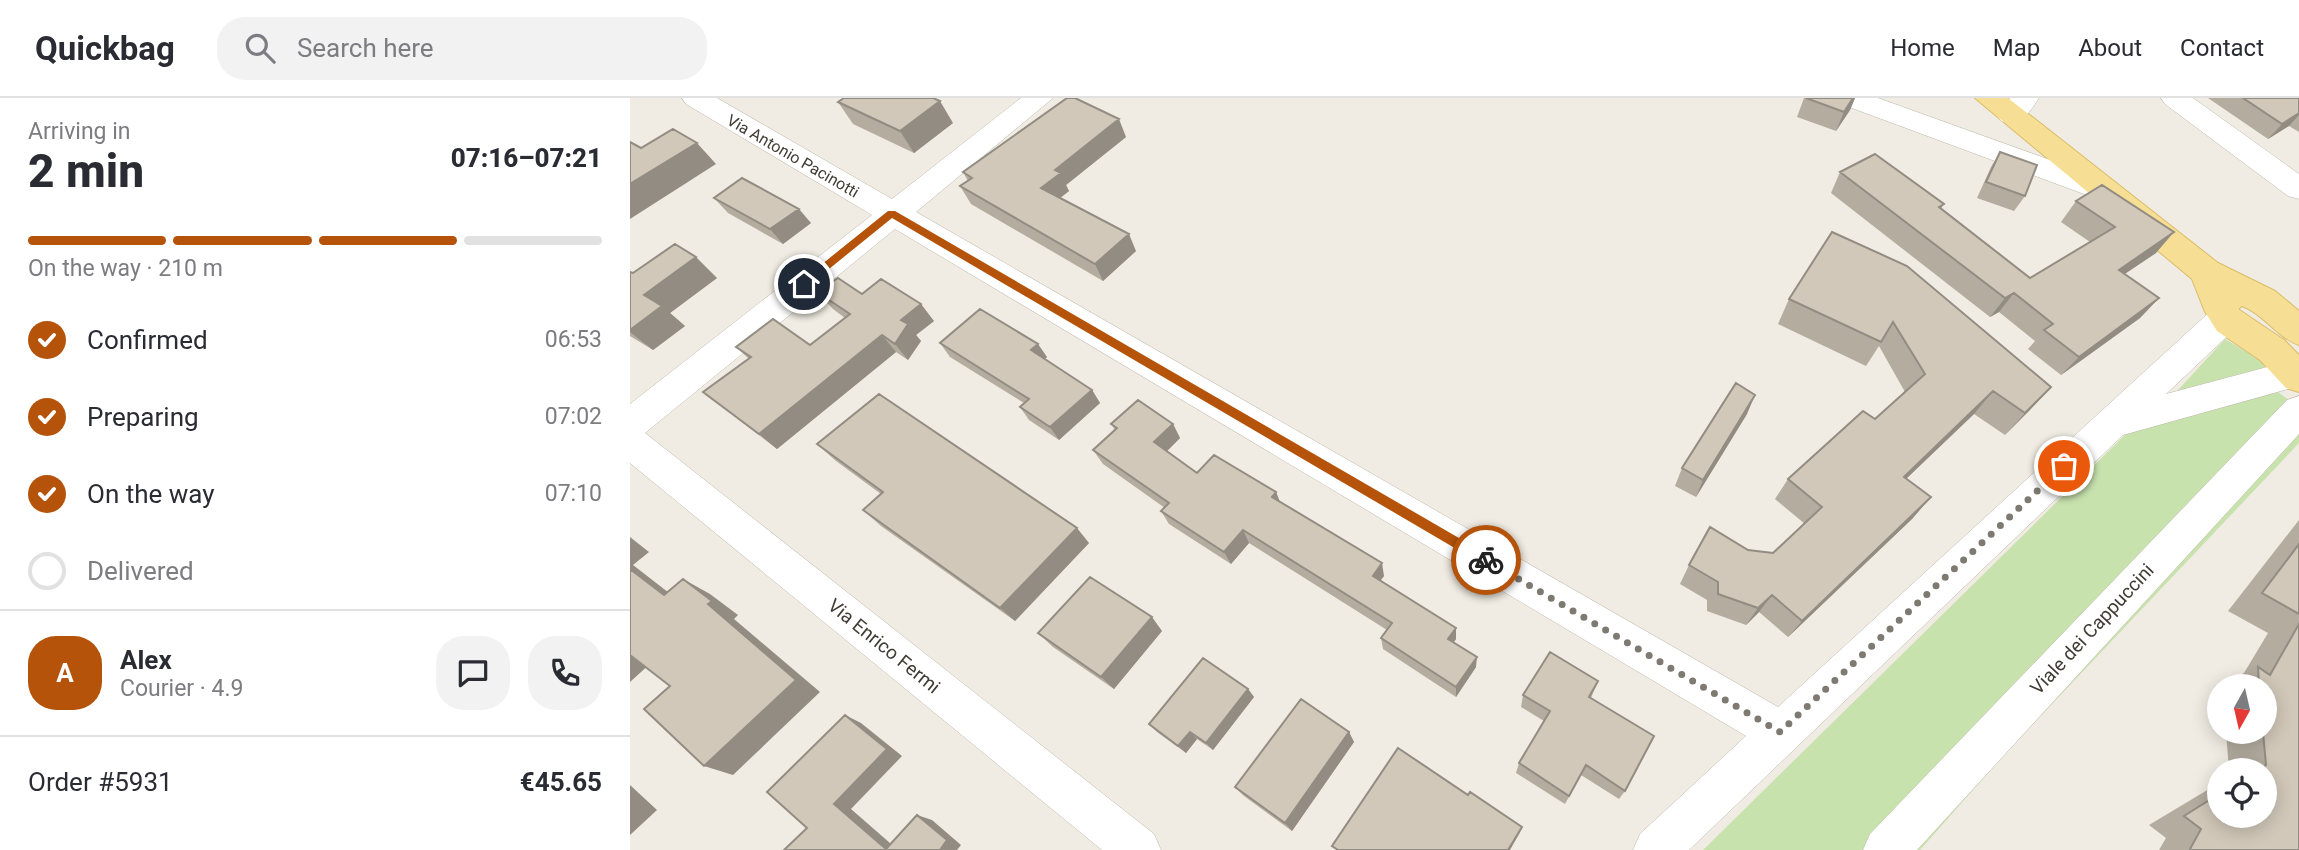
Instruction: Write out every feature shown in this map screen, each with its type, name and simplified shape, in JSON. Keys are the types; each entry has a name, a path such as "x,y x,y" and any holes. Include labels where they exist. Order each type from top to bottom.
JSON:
{"main road":[{"path":"2010,108 2103,190 2206,272 2231,305 2272,350 2297,387"},
{"path":"2231,305 2259,298 2291,318"}],"street":[{"name":"Via Antonio Pacinotti","path":"695,98 1780,732"},
{"path":"630,424 891,213 1039,98"},
{"path":"1851,98 2103,190"},
{"path":"2175,98 2299,189"},
{"path":"1992,150 2010,108"},
{"path":"1656,850 2231,305"},
{"path":"2106,425 2297,387"},
{"name":"Viale dei Cappuccini","path":"1886,850 2297,387"},
{"name":"Via Enrico Fermi","path":"630,442 1138,850"}],"green space":[{"path":"2225,339 2260,360 2267,371 2167,402"},
{"path":"2278,392 2299,407 2299,443 2003,756 1920,850 1703,850 2132,428"}],"building":[{"path":"844,98 933,98 940,101 900,131 838,102"},
{"path":"1067,98 1075,98 1119,119 1055,170 1061,173 1041,188 1129,234 1095,264 960,186 972,178 963,172"},
{"path":"1806,98 1853,98 1844,112"},
{"path":"2243,98 2299,98 2299,113 2282,124"},
{"path":"673,129 697,143 630,184 630,142 641,148"},
{"path":"2000,152 2037,165 2025,196 1986,182"},
{"path":"1875,154 1944,204 1939,207 2030,278 2115,227 2076,201 2102,185 2174,232 2119,270 2159,298 2079,357 2044,330 2053,324 2014,293 2005,298 1840,172"},
{"path":"742,178 799,209 770,229 714,198"},
{"path":"1832,232 1907,266 2051,387 2025,413 1993,391 1904,477 1931,497 1802,621 1772,595 1758,608 1718,594 1718,582 1689,565 1710,527 1748,550 1773,553 1822,507 1788,479 1863,411 1875,419 1925,374 1893,322 1881,342 1789,299"},
{"path":"675,244 696,257 644,295 662,306 630,330 630,272 633,273"},
{"path":"838,278 862,294 881,279 921,304 901,320 908,324 895,344 882,335 759,434 703,392 751,357 736,347 773,319 810,345 850,314 817,292"},
{"path":"980,309 1038,344 1031,350 1092,390 1050,427 1020,407 1029,399 940,343"},
{"path":"1736,383 1755,395 1703,480 1682,468"},
{"path":"879,394 1077,528 1000,608 863,510 883,492 817,444"},
{"path":"1138,400 1173,424 1154,442 1197,473 1214,455 1276,492 1272,497 1382,563 1373,576 1456,628 1448,639 1477,657 1456,687 1381,638 1392,623 1243,530 1224,552 1161,511 1169,503 1093,450 1117,428 1111,424"},
{"path":"2299,544 2299,614 2262,593"},
{"path":"630,569 664,595 683,579 712,601 708,604 796,680 704,766 644,709 670,686 630,655"},
{"path":"1090,577 1152,617 1101,677 1038,633"},
{"path":"2299,624 2299,850 2191,850 2201,829 2184,816 2207,802 2207,828 2277,828 2277,758 2265,758 2264,744 2277,744 2277,674 2271,674"},
{"path":"1550,652 1598,681 1589,697 1654,736 1625,791 1586,765 1569,796 1519,763 1550,711 1523,695"},
{"path":"1203,658 1248,689 1206,743 1190,732 1178,746 1149,724"},
{"path":"2258,667 2268,674 2258,674"},
{"path":"1301,699 1349,732 1285,823 1235,787"},
{"path":"845,715 887,749 834,804 886,849 917,815 947,840 940,850 784,850 807,828 767,792"},
{"path":"1398,748 1522,827 1508,850 1338,850 1332,846"}],"way so far":[{"path":"1486,560 1780,732 2064,466"}],"route":[{"path":"804,284 891,213 1486,560"}]}
